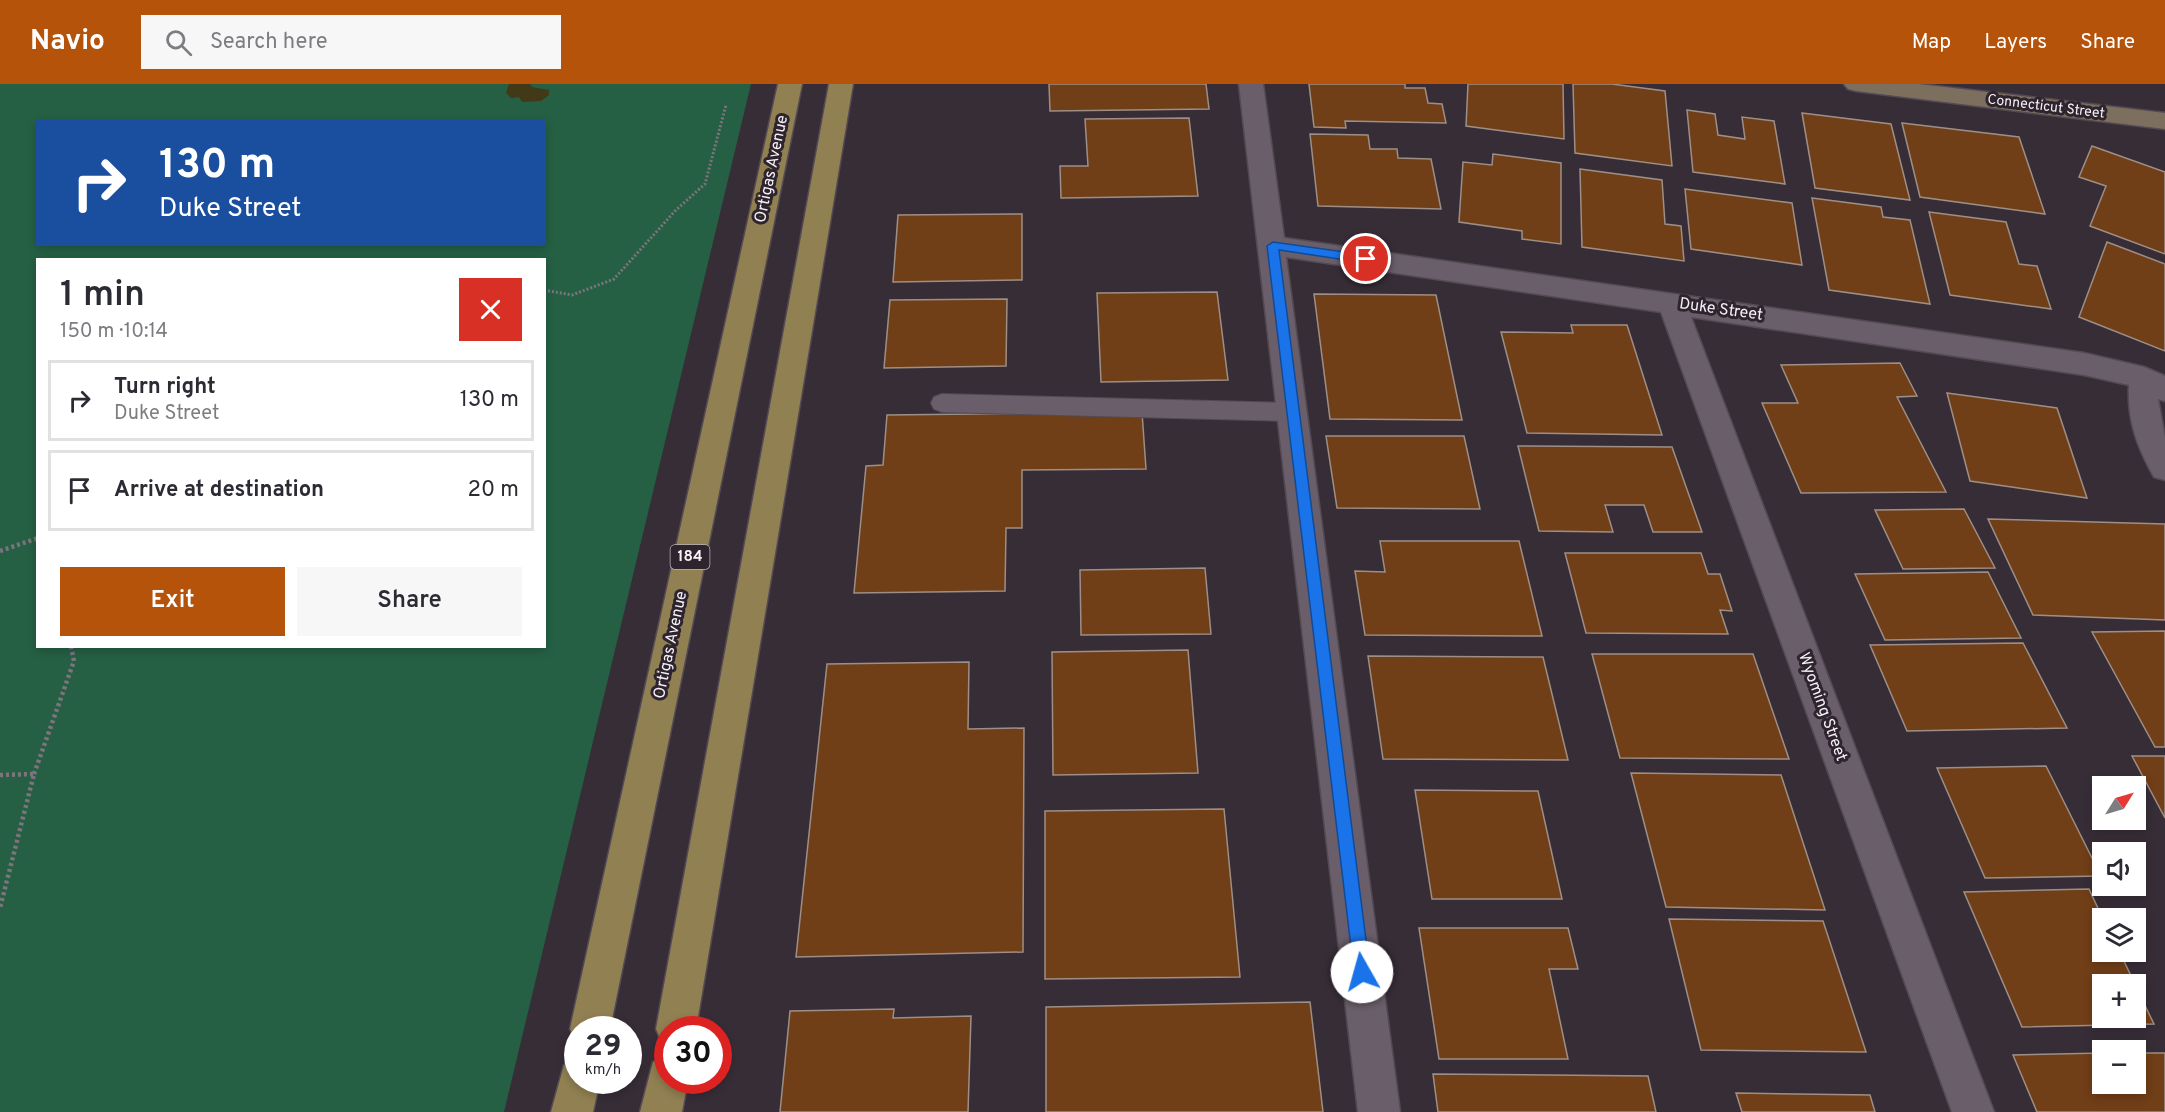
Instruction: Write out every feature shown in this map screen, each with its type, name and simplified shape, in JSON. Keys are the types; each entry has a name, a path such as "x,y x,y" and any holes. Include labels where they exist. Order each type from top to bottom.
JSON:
{"main road":[{"name":"Ortigas Avenue","path":"593,1016 790,84"},
{"path":"678,1016 840,84"},
{"path":"572,1112 576,1094"},
{"path":"661,1112 665,1094"}],"street":[{"path":"1251,84 1273,246 1379,1112"},
{"name":"Connecticut Street","path":"1856,84 2165,121"},
{"name":"Duke Street","path":"1273,246 1671,302 2084,364 2155,384"},
{"name":"Wyoming Street","path":"1671,302 1972,1112"},
{"path":"2155,384 2142,415 2157,455 2165,468"}],"lane":[{"path":"942,403 1293,412"}],"path":[{"path":"546,291 572,295 614,279 676,210 705,184 726,105"},
{"path":"0,551 36,539"},
{"path":"0,908 34,774 74,661 71,648"},
{"path":"0,775 34,774"}],"green space":[{"path":"0,84 751,84 504,1112 0,1112"}],"sand":[{"path":"509,84 530,84 532,87 549,90 549,95 541,101 522,102 519,97 511,98 506,93"}],"building":[{"path":"1049,84 1206,84 1209,109 1050,111"},
{"path":"1309,84 1405,84 1405,88 1425,88 1428,103 1442,104 1446,123 1345,121 1346,128 1314,127"},
{"path":"1468,84 1563,84 1564,139 1466,126"},
{"path":"1573,84 1612,84 1665,91 1672,166 1575,153"},
{"path":"1687,110 1715,114 1718,135 1745,139 1742,117 1774,121 1785,184 1693,172"},
{"path":"1802,113 1891,124 1910,200 1815,188"},
{"path":"1189,118 1198,196 1061,198 1060,166 1088,166 1085,119"},
{"path":"1902,123 2019,137 2045,214 1920,197"},
{"path":"1310,134 1368,135 1370,149 1397,149 1398,158 1431,159 1441,209 1318,206"},
{"path":"2092,146 2165,172 2165,254 2090,226 2106,186 2079,177"},
{"path":"1493,154 1561,163 1561,244 1522,239 1522,231 1459,222 1463,162 1492,165"},
{"path":"1580,169 1662,180 1665,224 1681,226 1684,261 1582,247"},
{"path":"1685,189 1792,203 1802,265 1691,249"},
{"path":"1812,198 1881,207 1883,217 1910,220 1930,304 1829,290"},
{"path":"1929,212 2006,222 2019,264 2037,266 2051,309 1950,295"},
{"path":"1022,214 1022,280 893,282 898,215"},
{"path":"2107,242 2165,264 2165,351 2079,317"},
{"path":"1217,292 1228,380 1101,382 1097,293"},
{"path":"1314,294 1436,295 1462,420 1330,419"},
{"path":"1007,299 1006,366 884,368 890,300"},
{"path":"1571,325 1627,325 1662,435 1527,433 1501,332 1573,333"},
{"path":"1900,363 1917,396 1897,397 1946,492 1801,493 1762,403 1798,403 1781,365"},
{"path":"1947,393 2057,408 2087,498 1970,481"},
{"path":"1142,412 1146,469 1022,470 1022,528 1006,528 1005,591 854,593 866,466 883,465 887,415"},
{"path":"1326,436 1464,436 1480,509 1337,508"},
{"path":"1518,446 1672,447 1702,532 1653,532 1644,505 1605,505 1613,532 1539,531"},
{"path":"1964,509 1995,568 1903,569 1875,510"},
{"path":"1988,519 2165,524 2165,620 2033,615"},
{"path":"1380,541 1519,541 1542,636 1365,635 1355,571 1385,572"},
{"path":"1565,553 1701,553 1708,574 1720,574 1732,611 1720,610 1728,634 1586,633"},
{"path":"1205,568 1211,634 1081,635 1080,570"},
{"path":"1988,572 2021,638 1885,640 1855,574"},
{"path":"2165,631 2165,747 2155,747 2092,632"},
{"path":"2023,643 2067,728 1907,731 1870,645"},
{"path":"1188,650 1198,773 1053,775 1052,652"},
{"path":"1592,654 1753,654 1789,759 1620,758"},
{"path":"1368,656 1543,657 1568,760 1383,759"},
{"path":"969,662 968,729 1024,728 1023,952 796,957 827,664"},
{"path":"2132,756 2165,756 2165,818 2146,782 2146,776 2143,776"},
{"path":"2046,766 2092,858 2092,876 1985,878 1937,768"},
{"path":"1631,773 1781,775 1825,910 1666,907"},
{"path":"1415,790 1538,791 1562,899 1432,899"},
{"path":"1224,809 1240,977 1045,979 1045,811"},
{"path":"2089,889 2098,908 2092,908 2092,962 2124,962 2130,974 2092,974 2092,1025 2022,1027 1964,892"},
{"path":"1669,919 1823,921 1866,1052 1701,1050"},
{"path":"1419,928 1568,928 1578,969 1549,969 1568,1059 1439,1059"},
{"path":"1310,1002 1323,1112 1046,1112 1046,1007"},
{"path":"2146,1008 2154,1024 2146,1024"},
{"path":"894,1009 893,1018 971,1016 968,1112 780,1112 790,1011"},
{"path":"2092,1053 2092,1094 2146,1094 2146,1053 2165,1053 2165,1112 2037,1112 2013,1055"},
{"path":"1433,1074 1648,1076 1656,1112 1438,1112"},
{"path":"1736,1093 1870,1095 1875,1112 1742,1112"}],"route":[{"path":"1362,972 1273,246 1366,259"}]}
